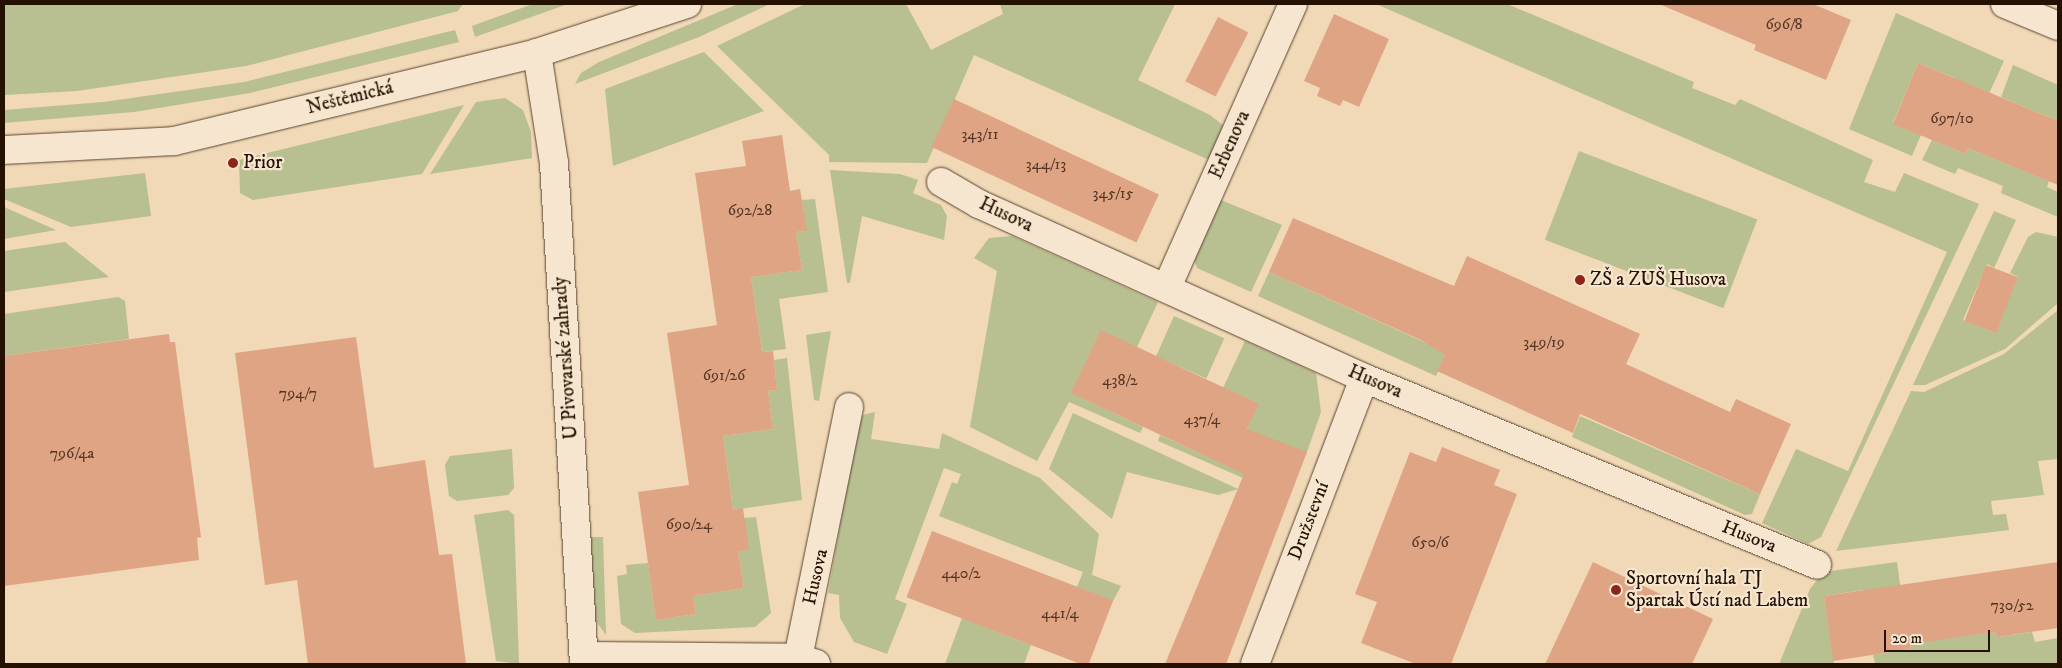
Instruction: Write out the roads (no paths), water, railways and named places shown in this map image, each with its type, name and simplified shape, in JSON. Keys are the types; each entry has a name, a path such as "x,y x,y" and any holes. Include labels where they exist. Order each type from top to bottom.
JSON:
{"street":[{"name":"Neštěmická","path":"4,150 174,141 537,53 687,4"},
{"name":"Erbenova","path":"1167,287 1293,4"},
{"path":"2005,4 2058,26"},
{"name":"U Pivovarské zahrady","path":"537,53 554,162 584,660"},
{"name":"Husova","path":"941,182 979,204 1167,287 1364,378 1817,565"},
{"name":"Družstevní","path":"1255,664 1364,378"},
{"name":"Husova","path":"807,661 850,407"},
{"path":"584,660 807,661"}],"place":[{"name":"Prior","path":"233,163"},
{"name":"ZŠ a ZUŠ Husova","path":"1580,280"},
{"name":"Sportovní hala TJ Spartak Ústí nad Labem","path":"1616,590"}]}
